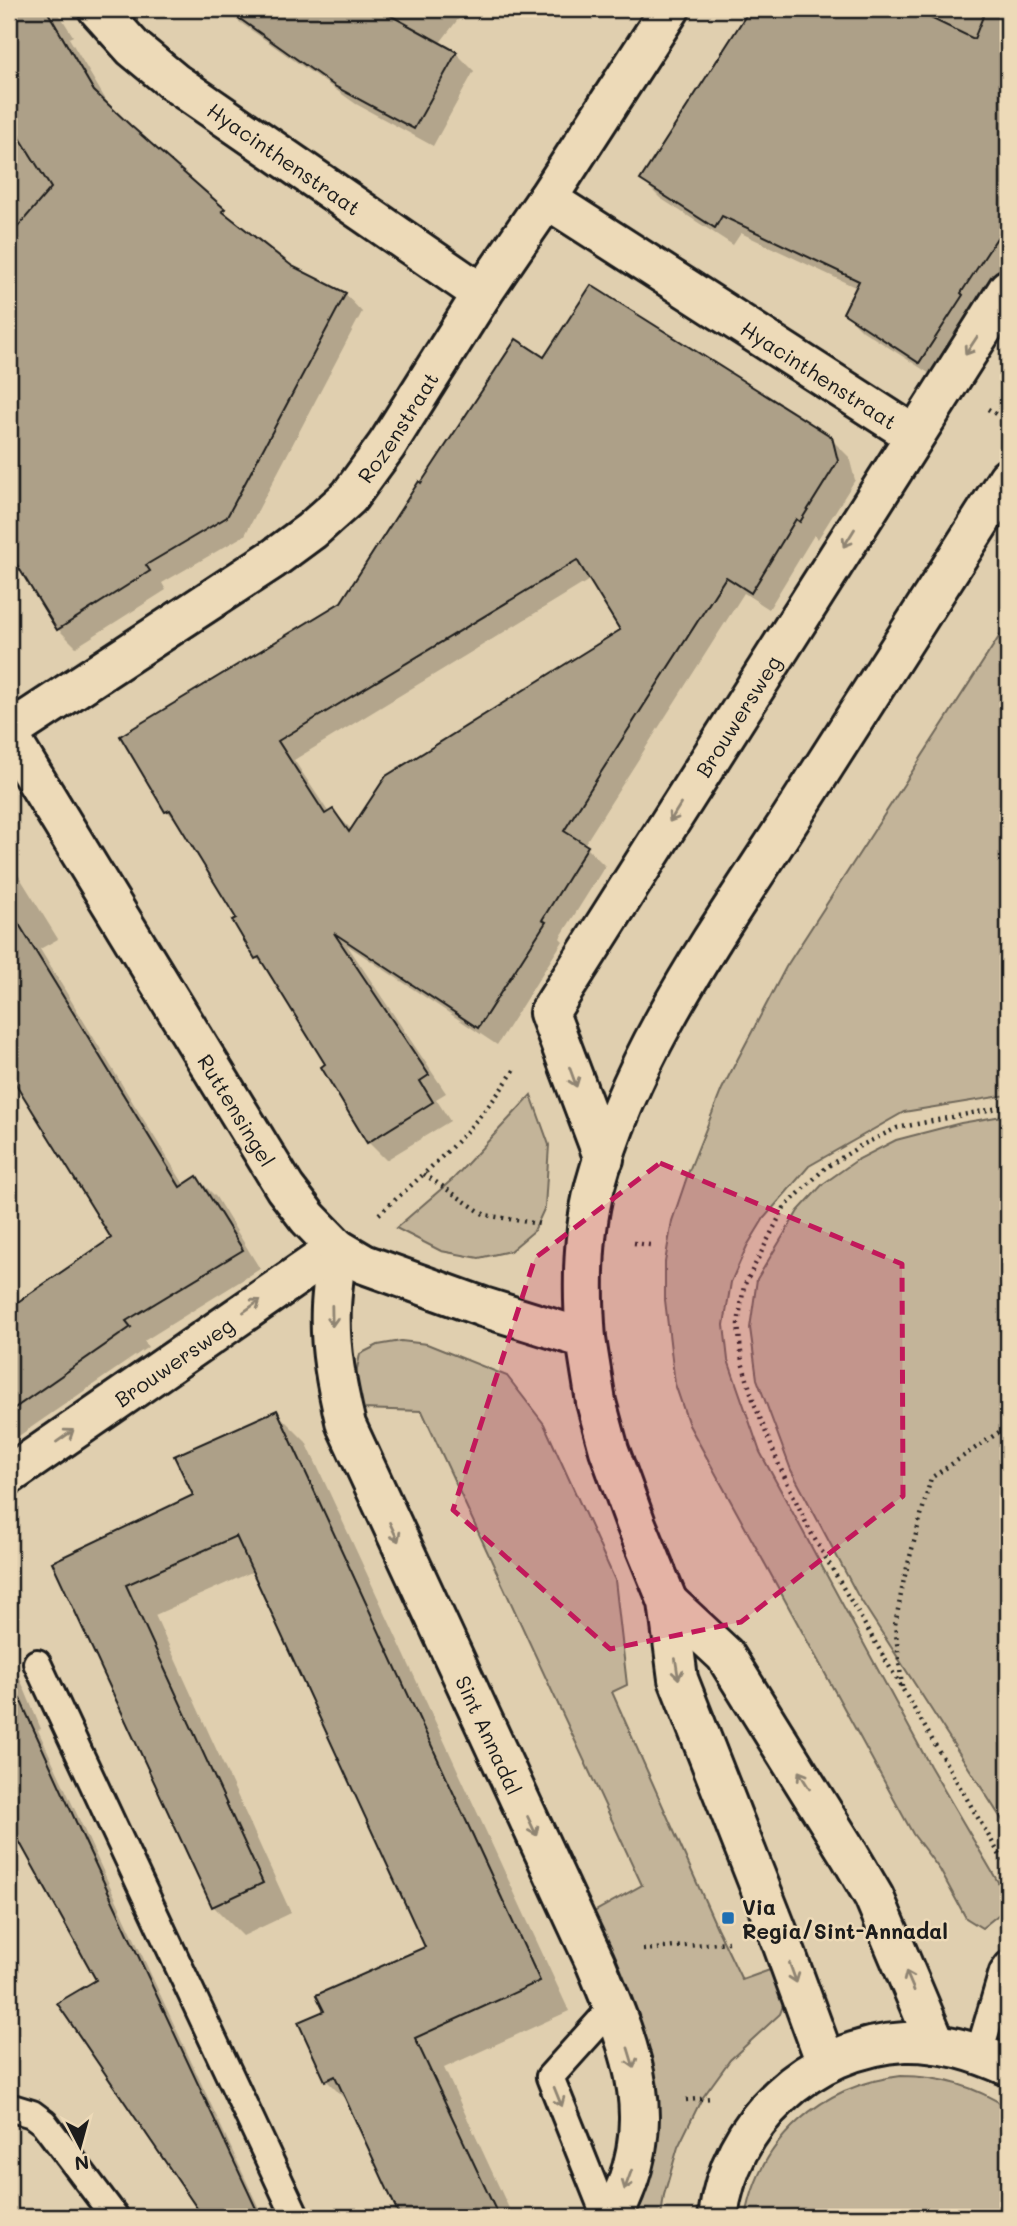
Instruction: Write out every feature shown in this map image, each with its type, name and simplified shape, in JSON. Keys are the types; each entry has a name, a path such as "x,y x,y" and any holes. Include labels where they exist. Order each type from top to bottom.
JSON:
{"street":[{"name":"Hyacinthenstraat","path":"98,9 133,48 174,82 482,294"},
{"name":"Rozenstraat","path":"9,734 273,559 311,531 349,497 387,446 482,294 670,9"},
{"name":"Hyacinthenstraat","path":"547,199 914,435"},
{"name":"Brouwersweg","path":"549,1013 1008,289"},
{"path":"826,2063 678,1679 668,1602 609,1450 596,1402 586,1339 586,1236 595,1187 629,1093 682,989 1008,478"},
{"name":"Ruttensingel","path":"9,734 285,1188 308,1218 337,1248 364,1264 586,1339"},
{"path":"549,1013 604,1159"},
{"name":"Brouwersweg","path":"9,1475 337,1248"},
{"name":"Sint Annadal","path":"337,1248 331,1309 339,1402 346,1425 596,1962 635,2070 639,2114 635,2160 612,2217"},
{"path":"668,1602 725,1655 850,1856 874,1897 936,2044"},
{"path":"718,2217 722,2189 737,2153 758,2118 789,2087 826,2063 866,2048 905,2042 936,2044 993,2059"}],"lane":[{"path":"37,1663 296,2217"},
{"path":"993,2059 1003,1972 1008,1965"},
{"path":"606,2217 550,2077 614,2007"},
{"path":"9,2107 32,2114 44,2123 115,2217"}],"path":[{"path":"337,1248 446,1155 507,1081 549,1013"},
{"path":"1008,1106 897,1128 860,1146 825,1168 784,1208 744,1286 738,1324 742,1362 754,1403 810,1531 1008,1870"},
{"path":"424,1174 485,1215 529,1221 586,1236 650,1245"},
{"path":"902,1689 895,1625 930,1478 1008,1426"},
{"path":"639,2114 699,2098 772,2103"}],"highlighted area":[{"path":"660,1163 902,1264 903,1496 741,1622 610,1649 453,1510 535,1258"}],"shaded area":[{"path":"1008,623 1008,1095 904,1112 809,1166 764,1218 747,1246 731,1282 724,1325 728,1360 760,1452 930,1766 1008,1899 1008,1907 982,1928 966,1918 940,1870 913,1834 689,1425 675,1384 665,1300 665,1262 672,1221 722,1089 786,967"},
{"path":"531,1095 549,1145 545,1207 534,1231 510,1251 479,1258 441,1251 396,1228 454,1178"},
{"path":"1008,1115 1008,1534 1001,1539 1008,1550 1008,1829 857,1594 791,1470 757,1379 750,1328 757,1279 798,1211 823,1184 857,1160 896,1140 961,1123"},
{"path":"401,1341 427,1344 507,1376 544,1424 615,1580 627,1685 612,1692 742,1980 778,1967 785,2000 780,2014 730,2060 701,2100 678,2147 664,2195 661,2217 627,2217 650,2156 655,2080 641,2026 594,1912 642,1885 422,1411 361,1409 355,1379 360,1354 378,1345"},
{"path":"901,2076 944,2080 970,2088 1008,2108 1008,2217 746,2217 753,2189 765,2163 780,2140 799,2120 845,2091 872,2081"}],"building":[{"path":"9,9 46,9 94,91 225,209 222,211 292,266 346,293 227,517 146,565 150,571 57,630 9,552 9,237 51,188 9,120"},
{"path":"226,9 379,9 457,52 414,129 336,87"},
{"path":"750,9 912,9 974,39 986,9 1008,9 1008,221 919,363 843,313 859,281 722,216 715,228 640,180"},
{"path":"591,285 832,437 838,461 800,522 796,519 751,593 726,577 598,777 564,831 588,846 542,920 546,922 478,1028 334,933 429,1075 420,1081 433,1102 367,1143 321,1067 325,1064 259,957 255,959 232,920 236,918 170,810 165,812 120,736 341,602 516,339 544,357","holes":["577,560 620,630 386,776 349,832 333,809 325,814 278,741"]},
{"path":"9,908 180,1187 197,1176 243,1250 126,1321 131,1327 9,1412 9,1308 111,1238 9,1073"},
{"path":"277,1410 540,1981 415,2038 499,2217 400,2217 335,2076 325,2081 298,2022 324,2011 316,1995 425,1947 236,1536 126,1585 263,1883 212,1907 52,1562 193,1495 174,1456"},
{"path":"9,1675 260,2217 203,2217 57,2003 96,1980 9,1823"}],"place":[{"name":"Via Regia/Sint-Annadal","path":"728,1918"}]}
